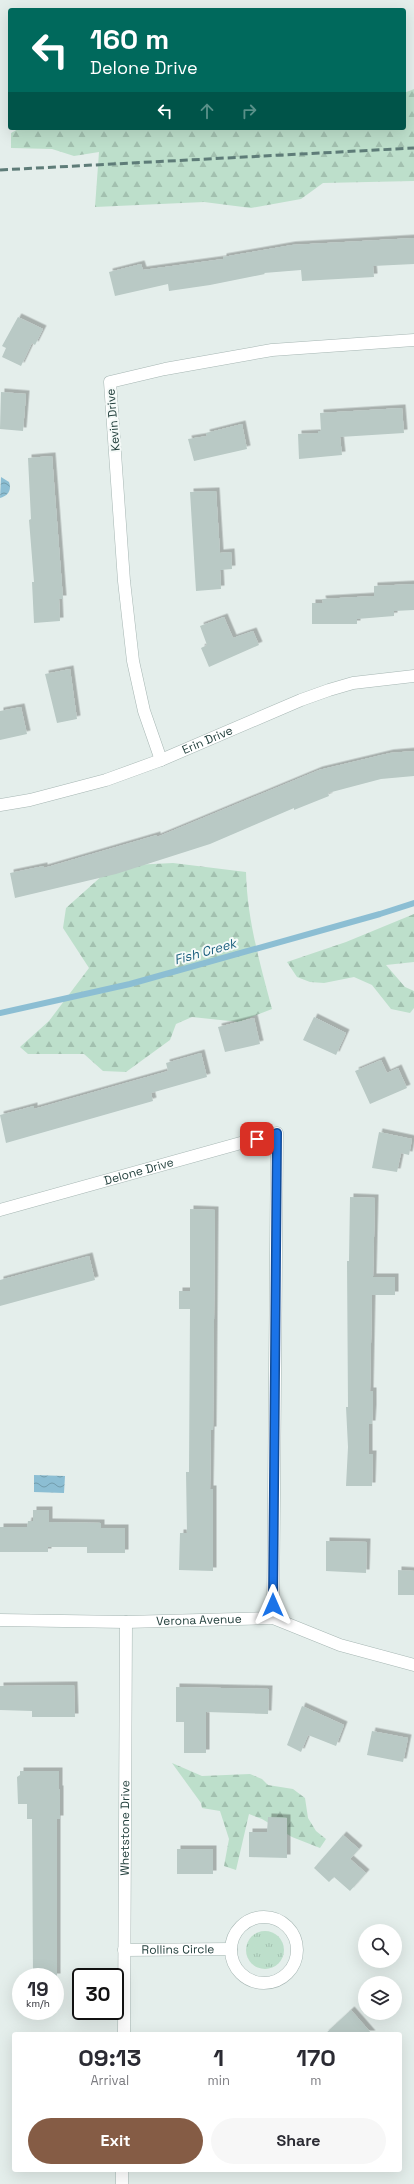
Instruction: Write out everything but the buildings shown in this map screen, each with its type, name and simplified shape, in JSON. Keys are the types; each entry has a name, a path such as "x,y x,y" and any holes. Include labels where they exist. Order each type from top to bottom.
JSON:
{"street":[{"name":"Kevin Drive","path":"161,760 144,711 133,661 124,581 110,382 165,369 272,350 414,340"},
{"name":"Erin Drive","path":"0,805 30,800 106,780 161,760 301,700 329,690 353,683 414,676"},
{"name":"Delone Drive","path":"0,1210 277,1133 273,1618"},
{"name":"Verona Avenue","path":"0,1620 126,1622 273,1618 340,1645 414,1665"},
{"name":"Whetstone Drive","path":"124,2032 126,1622"},
{"name":"Rollins Circle","path":"259,1917 270,1917 280,1921 289,1929 295,1939 297,1950 295,1961 288,1972 273,1982 262,1984 252,1982 243,1976 232,1959 231,1949 233,1938 239,1928 248,1921 259,1917"},
{"name":"Rollins Circle","path":"124,1950 231,1949"},
{"path":"122,2172 122,2184"}],"green space":[{"path":"414,89 414,181 323,183 301,199 251,208 204,202 95,207 99,152 74,156 52,149 11,148 11,133 16,130 406,130 406,92"},
{"path":"173,863 246,872 252,924 272,1009 239,1022 192,1017 176,1024 170,1040 126,1072 103,1071 84,1054 28,1054 20,1047 49,1021 89,968 63,928 66,908 113,866"},
{"path":"414,914 414,962 386,965 405,987 414,991 414,1008 410,1013 391,1009 372,985 354,977 324,983 310,982 297,977 287,962 346,942"},
{"path":"172,1763 202,1776 250,1774 262,1779 268,1785 293,1789 305,1798 308,1818 316,1831 326,1839 320,1848 292,1837 262,1819 249,1814 236,1870 224,1866 229,1839 220,1811 202,1808 201,1803"},
{"path":"265,1931 278,1937 284,1950 278,1963 265,1969 252,1963 246,1950 252,1937"}],"water":[{"path":"1,477 9,482 10,490 7,494 0,498"},
{"path":"34,1475 65,1476 64,1493 34,1492"}],"waterway":[{"name":"Fish Creek","path":"0,1013 130,984 380,914 414,903"}],"railway":[{"path":"0,170 414,148"}],"route":[{"path":"257,1139 277,1133 273,1605"}]}
